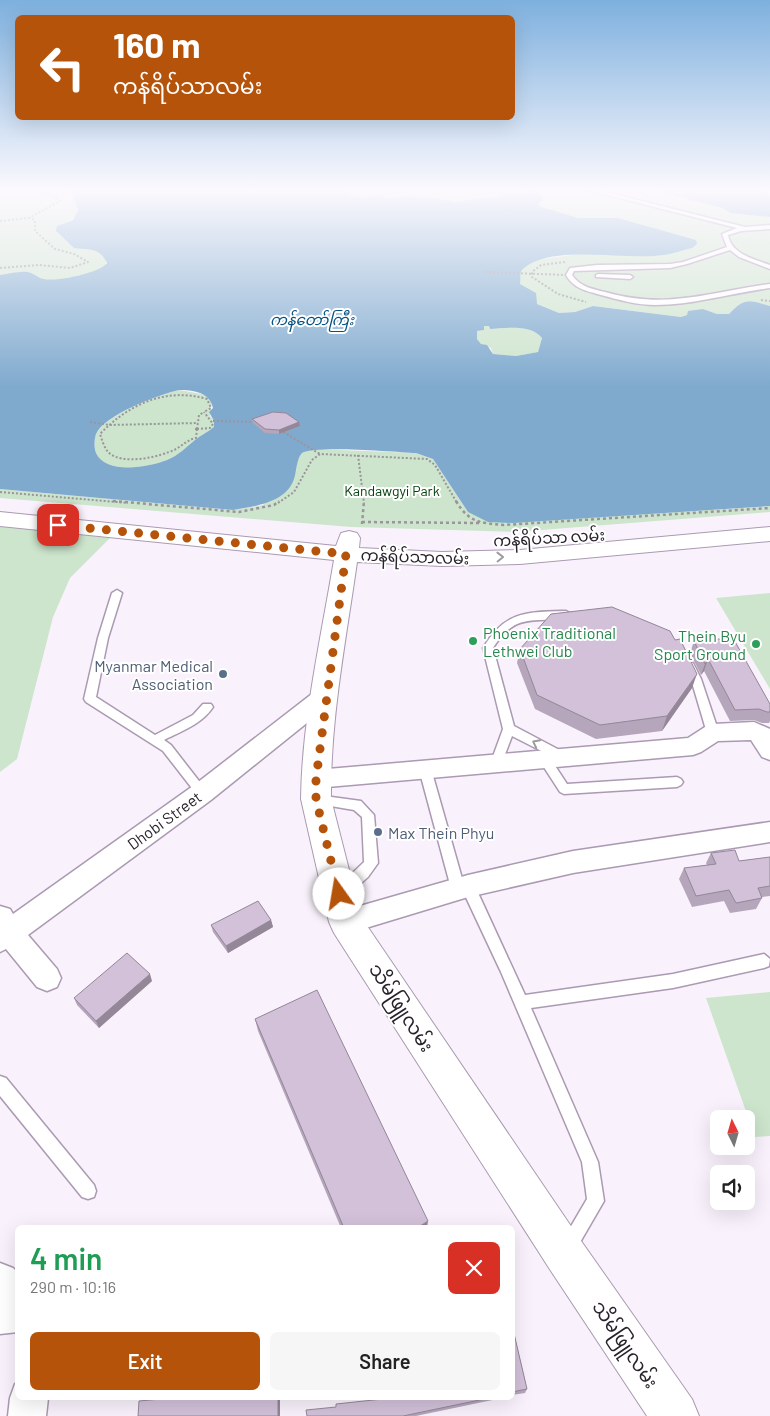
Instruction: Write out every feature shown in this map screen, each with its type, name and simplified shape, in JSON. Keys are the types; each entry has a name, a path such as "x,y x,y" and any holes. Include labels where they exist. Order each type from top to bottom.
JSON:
{"main road":[{"name":"ကန်ရိပ်သာ လမ်း","path":"0,506 352,538 450,542 511,540 770,522"},
{"name":"ကန်ရိပ်သာလမ်း","path":"0,519 352,538 442,559 520,557 770,534"},
{"name":"သိမ်ဖြူလမ်း","path":"352,538 326,696 316,789 342,908 564,1253 675,1416"}],"street":[{"name":"Dhobi Street","path":"3,930 202,793 326,696"},
{"path":"316,789 425,769 693,746 713,733 754,731 762,735 770,752"},
{"path":"342,908 462,887 572,862 770,832"},
{"path":"3,930 48,978"},
{"path":"0,1281 15,1297"},
{"path":"0,1316 15,1314"},
{"path":"27,1416 30,1400"}],"lane":[{"path":"709,254 692,262 670,266 605,266 572,269 569,275 573,283 599,293 623,300 652,303 672,302 770,286"},
{"path":"741,254 770,267"},
{"path":"599,293 597,285 598,276 605,266"},
{"path":"598,276 630,277"},
{"path":"117,593 103,638 90,699 168,748 202,793"},
{"path":"497,762 510,729 488,648 494,636 504,626 523,616 576,613"},
{"path":"684,656 696,679 713,733"},
{"path":"155,740 197,718 207,707"},
{"path":"510,729 554,758 564,789 677,782"},
{"path":"425,769 462,887 521,1002 590,1162 596,1201 564,1253"},
{"path":"316,789 357,805 368,815 371,863 342,908"},
{"path":"521,1002 673,981 764,961"},
{"path":"0,1084 88,1191"}],"path":[{"path":"0,268 39,265 70,268 88,262 74,254"},
{"path":"485,272 566,275"},
{"path":"174,393 207,399 211,408 199,414 199,423 195,429 196,438 184,440 176,449 139,460 122,461 108,452 102,445 100,434 107,425 126,412 174,393"},
{"path":"204,412 214,421 260,422"},
{"path":"195,429 206,430 210,428 214,421"},
{"path":"90,422 107,425 199,423"},
{"path":"277,429 320,454 427,459 435,465 463,513 480,522"},
{"path":"0,492 239,512 274,504 294,492 312,460 320,454"},
{"path":"358,455 364,488 352,538 444,524 480,522 504,525 530,524 770,508"}],"green space":[{"path":"0,254 102,254 106,260 105,266 100,269 65,278 49,280 18,273 0,275"},
{"path":"770,254 770,306 748,301 743,302 729,314 717,314 703,309 682,317 593,306 575,312 559,313 537,304 520,284 520,276 523,269 541,260 570,255"},
{"path":"489,326 490,329 518,328 531,331 542,338 538,352 516,356 493,354 491,348 481,344 477,339 477,331 484,330 483,327"},
{"path":"179,390 207,395 212,401 210,416 214,421 214,427 175,456 159,463 139,467 118,467 101,460 96,453 94,443 96,434 101,427 134,406"},
{"name":"Kandawgyi Park","path":"313,449 416,453 433,459 468,512 711,510 770,506 770,512 516,532 351,527 0,498 0,489 233,510 263,505 296,472 297,461 302,453"},
{"path":"0,526 110,538 70,578 53,617 17,759 0,772"},
{"name":"Thein Byu Sport Ground","path":"770,593 770,689 716,598"},
{"path":"770,992 770,1136 755,1137 755,1110 745,1110 706,998"}],"water":[{"name":"ကန်တော်ကြီး","path":"101,254 668,254 648,256 570,255 552,257 536,261 523,269 520,284 536,293 537,304 559,313 575,312 593,306 681,317 687,315 688,311 703,309 717,314 729,314 743,302 748,301 770,306 770,506 513,523 488,522 468,512 433,459 416,453 338,449 323,449 302,453 294,479 284,493 269,502 233,510 0,489 0,275 27,272 50,280 77,276 103,267 107,263","holes":["484,326 489,326 490,329 525,329 537,334 542,338 538,352 516,356 493,354 487,345 481,344 477,339 477,331 484,330","179,390 195,391 208,398 213,408 209,412 214,421 214,427 175,456 159,463 139,467 118,467 101,460 96,453 94,444 96,434 110,420 133,406 159,396"]}],"building":[{"path":"273,412 286,413 299,422 279,430 265,429 252,419"},
{"path":"612,607 670,631 675,640 680,639 697,674 667,716 600,725 537,695 520,649 551,614"},
{"path":"733,638 770,704 770,712 759,709 735,710 708,659 705,664 694,641"},
{"path":"735,850 739,861 770,857 770,886 758,888 762,898 736,903 729,890 696,896 684,868 716,864 711,853"},
{"path":"258,901 271,920 226,946 211,925"},
{"path":"127,953 150,974 96,1021 74,998"},
{"path":"317,990 428,1221 422,1225 343,1225 255,1019"},
{"path":"515,1338 527,1389 515,1391"},
{"path":"278,1400 278,1416 138,1416 139,1401"},
{"path":"373,1400 479,1400 403,1416 307,1416 306,1410 336,1407 336,1404"}],"place":[{"name":"Phoenix Traditional Lethwei Club","path":"473,641"},
{"name":"Thein Byu Sport Ground","path":"756,644"},
{"name":"Myanmar Medical Association","path":"223,674"},
{"name":"Max Thein Phyu","path":"378,832"}],"route":[{"path":"58,525 346,554 316,779 316,799 339,894"}]}
